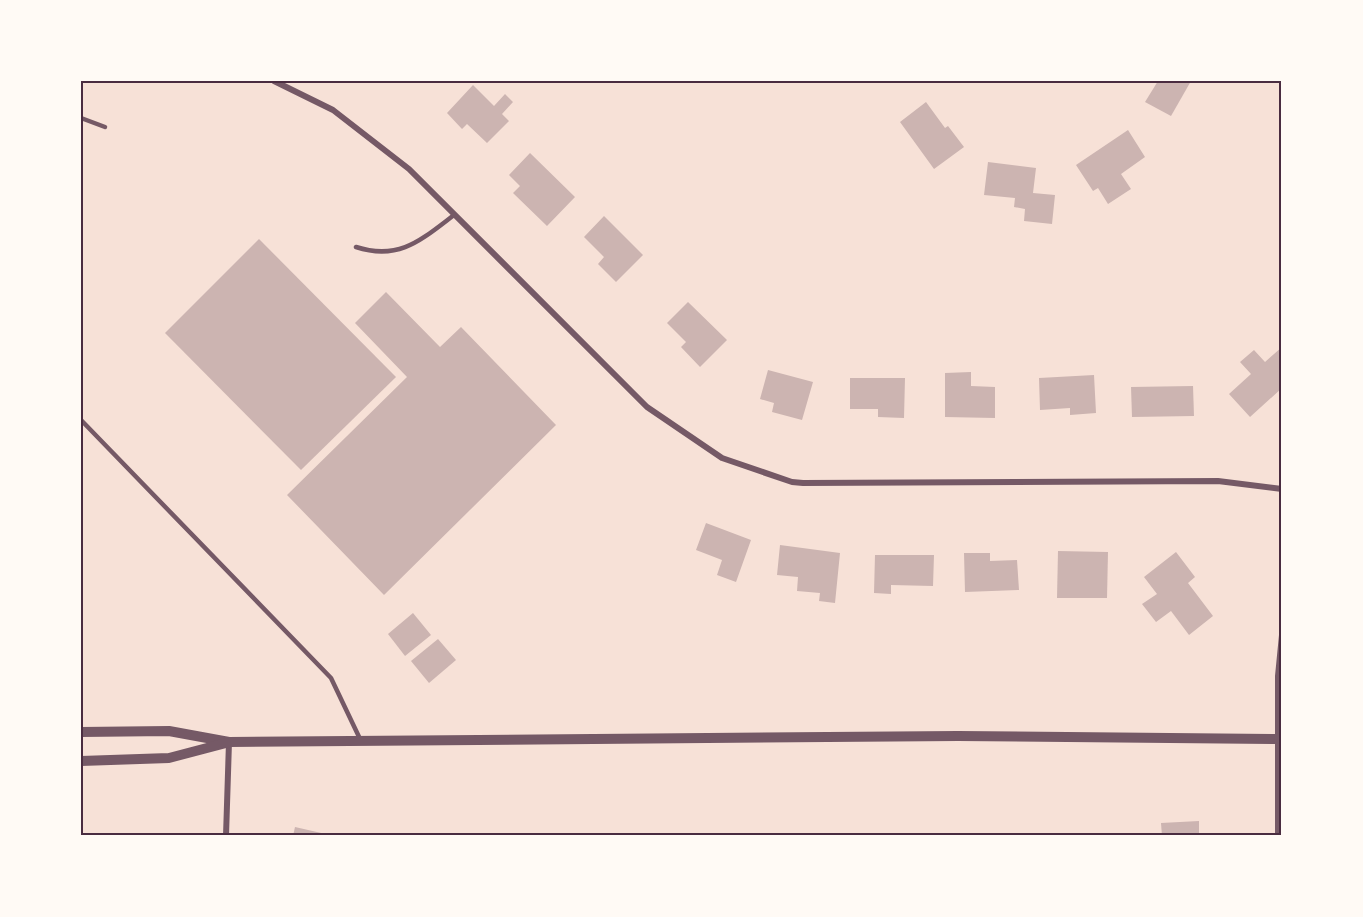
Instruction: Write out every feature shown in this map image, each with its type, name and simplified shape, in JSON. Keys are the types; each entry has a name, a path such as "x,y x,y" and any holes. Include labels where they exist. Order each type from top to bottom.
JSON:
{"street":[{"path":"274,81 333,110 409,169 648,407 710,451 761,472 803,483 1218,481 1282,489"},
{"path":"1278,836 1280,739 1278,676 1282,635"},
{"path":"81,732 169,732 230,742 958,736 1280,739"},
{"path":"81,761 169,758 230,742"},
{"path":"212,836 226,836 230,742"}],"lane":[{"path":"81,118 105,128"},
{"path":"356,247 372,252 392,252 413,245 454,215"},
{"path":"81,420 331,678 361,741"}],"building":[{"path":"1158,81 1191,81 1171,116 1145,102"},
{"path":"473,85 494,106 505,94 513,102 502,114 509,121 487,143 467,124 462,129 447,113"},
{"path":"926,102 945,128 948,126 964,147 934,169 900,122"},
{"path":"1128,130 1145,157 1121,174 1131,189 1108,204 1098,188 1093,191 1076,165"},
{"path":"530,153 575,197 547,226 513,193 520,186 509,175"},
{"path":"988,162 1036,168 1033,193 1055,195 1052,224 1024,221 1025,209 1014,207 1015,198 984,195"},
{"path":"604,216 643,255 616,282 598,264 604,257 584,237"},
{"path":"259,239 396,377 301,470 165,333"},
{"path":"386,292 440,347 461,327 556,425 384,595 287,495 407,377 355,323"},
{"path":"688,302 727,340 700,367 681,347 686,342 667,323"},
{"path":"1282,347 1282,388 1250,417 1229,394 1251,374 1240,362 1254,350 1265,362"},
{"path":"768,370 813,382 802,420 772,412 774,403 760,399"},
{"path":"971,372 971,386 995,387 995,418 945,417 945,373"},
{"path":"1094,375 1096,413 1070,415 1070,408 1040,410 1039,378"},
{"path":"850,378 905,378 904,418 878,417 878,409 850,409"},
{"path":"1193,386 1194,416 1132,417 1131,387"},
{"path":"706,523 751,540 736,582 717,575 722,560 696,550"},
{"path":"780,545 840,553 835,603 819,601 820,593 797,591 798,577 777,575"},
{"path":"1058,551 1108,552 1107,598 1057,598"},
{"path":"1176,552 1195,577 1188,583 1213,616 1189,635 1171,611 1156,622 1142,604 1157,594 1144,577"},
{"path":"964,553 990,553 990,561 1017,560 1019,590 965,592"},
{"path":"875,555 934,555 933,586 891,585 891,594 874,593"},
{"path":"413,613 431,635 405,656 388,634"},
{"path":"438,639 456,660 429,683 411,661"},
{"path":"1199,821 1199,836 1162,836 1161,823"},
{"path":"295,827 330,835 330,836 293,836"}]}
